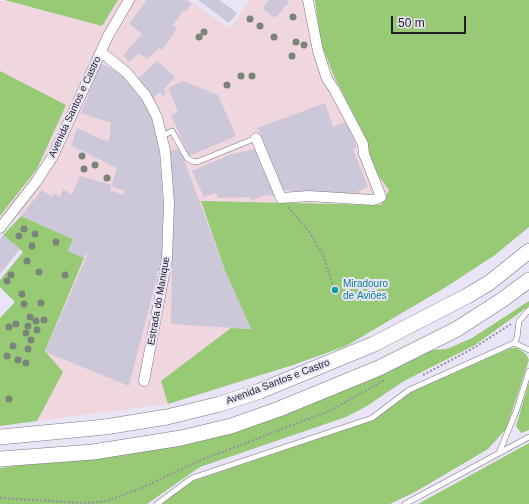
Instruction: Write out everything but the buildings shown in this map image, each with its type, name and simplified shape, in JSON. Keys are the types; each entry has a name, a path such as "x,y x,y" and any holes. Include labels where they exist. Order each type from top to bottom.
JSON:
{"main road":[{"name":"Avenida Santos e Castro","path":"0,437 105,427 168,417 220,404 260,390 374,344 467,296 489,283 529,251"},
{"path":"0,459 93,452 181,438 231,426 279,409 379,368 457,329 502,300 529,280"}],"street":[{"name":"Avenida Santos e Castro","path":"0,228 36,182 54,156 101,52 129,0"},
{"path":"256,138 281,198 309,196 373,200 381,197 364,154 363,144 334,89 327,80 318,51 308,0"},
{"name":"Estrada do Manique","path":"101,52 127,73 146,96 157,117 165,151 169,203 167,259 144,381"}],"lane":[{"path":"161,137 172,131 187,158 197,162 256,138"},
{"path":"157,504 192,478 372,418 409,390 514,343 517,338 519,321 529,310"},
{"path":"514,343 529,350"},
{"path":"498,453 517,409 529,371"},
{"path":"405,504 529,437"}],"path":[{"path":"281,198 310,233 323,255 333,286"},
{"path":"419,377 472,349 516,321 519,321"},
{"path":"0,498 84,503 107,501 141,488 199,460 329,411 389,377"}],"shaded area":[{"path":"0,0 102,26 118,0 189,0 230,29 250,0 313,0 320,41 334,76 364,135 369,154 377,174 389,190 381,205 201,201 225,271 251,329 161,381 168,404 37,421 62,372 45,352 84,258 68,251 73,239 21,216 1,216 37,169 66,105 0,71"}],"green space":[{"path":"4,0 118,0 102,26"},
{"path":"315,0 529,0 529,227 495,255 446,287 346,346 293,365 168,404 161,381 231,328 251,329 225,271 201,201 381,205 389,190 377,174 369,154 364,135 334,76 320,41"},
{"path":"0,71 66,105 37,169 0,216"},
{"path":"21,216 73,239 68,251 84,258 45,351 63,372 37,421 0,426 0,318 15,302 0,287 0,280 23,252 3,235"},
{"path":"529,301 529,306 475,345 404,381 367,406 346,417 200,467 147,504 0,504 0,468 115,452 338,392 396,368 432,350 447,349 472,338"},
{"path":"511,348 517,348 526,354 529,360 506,429 488,449 415,492 390,504 160,504 193,481 373,420 413,391"},
{"path":"529,382 529,430 521,433 516,426"},
{"path":"529,443 529,504 418,504"}],"place":[{"name":"Miradouro de Aviões","path":"335,290"}]}
